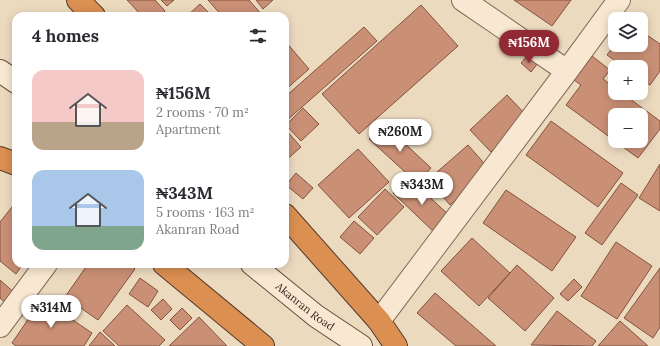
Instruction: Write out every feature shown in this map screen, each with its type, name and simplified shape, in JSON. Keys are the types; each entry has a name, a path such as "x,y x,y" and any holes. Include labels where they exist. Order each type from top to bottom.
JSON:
{"highway":[{"path":"79,0 90,12"},
{"path":"0,158 12,162"},
{"path":"289,219 379,320 396,346"},
{"path":"169,268 263,346"}],"street":[{"path":"463,0 567,71"},
{"path":"379,320 619,0"},
{"path":"0,71 12,79"},
{"path":"0,326 43,268"},
{"name":"Akanran Road","path":"257,268 316,316 361,346"}],"building":[{"path":"127,0 155,0 165,11 164,12 138,12"},
{"path":"161,0 174,0 167,6"},
{"path":"208,0 249,0 260,12 218,12"},
{"path":"256,0 273,0 263,9"},
{"path":"514,0 571,0 552,26"},
{"path":"200,4 208,12 191,12"},
{"path":"421,5 458,46 359,134 322,94"},
{"path":"364,27 377,41 289,118 289,93"},
{"path":"648,36 660,44 660,71 650,85 648,84 648,60 614,60 607,55 609,52 648,52"},
{"path":"289,46 309,69 289,86"},
{"path":"527,56 538,63 531,72 521,63"},
{"path":"592,56 608,68 608,73 603,79 608,83 608,100 632,100 642,108 608,108 608,136 566,105 581,85 574,80"},
{"path":"507,95 528,117 491,152 470,130"},
{"path":"303,108 319,124 301,141 289,128 289,122"},
{"path":"648,112 660,121 660,129 648,145"},
{"path":"551,121 623,173 598,207 526,155"},
{"path":"384,124 431,168 417,183 369,139"},
{"path":"289,134 301,147 289,158"},
{"path":"468,145 490,170 450,205 428,180"},
{"path":"624,148 646,148 638,158"},
{"path":"358,149 389,182 349,218 318,185"},
{"path":"660,164 660,211 639,198"},
{"path":"296,173 313,188 303,199 289,187 289,181"},
{"path":"408,177 452,218 436,234 393,193"},
{"path":"621,183 638,195 602,245 585,233"},
{"path":"385,189 404,207 377,235 358,217"},
{"path":"506,190 576,237 552,271 483,223"},
{"path":"12,207 12,268 20,268 16,274 0,261 0,222"},
{"path":"354,221 374,238 360,254 340,237"},
{"path":"472,238 510,273 479,306 441,271"},
{"path":"616,242 652,266 617,319 581,296"},
{"path":"517,265 554,298 525,331 488,298"},
{"path":"85,268 135,269 98,320 65,297"},
{"path":"660,268 660,327 653,338 624,318"},
{"path":"140,278 158,291 148,307 129,294"},
{"path":"574,279 582,287 568,301 560,294"},
{"path":"0,280 17,295 8,305 0,298"},
{"path":"435,293 496,346 456,346 417,313"},
{"path":"42,299 92,333 84,346 16,346 12,343"},
{"path":"163,299 172,309 161,320 151,310"},
{"path":"127,305 165,340 159,346 119,346 103,331"},
{"path":"182,308 192,318 180,330 170,320"},
{"path":"557,311 596,341 592,346 531,345"},
{"path":"199,317 227,346 169,346"},
{"path":"620,321 648,346 598,346"},
{"path":"100,332 115,346 89,346"}]}
